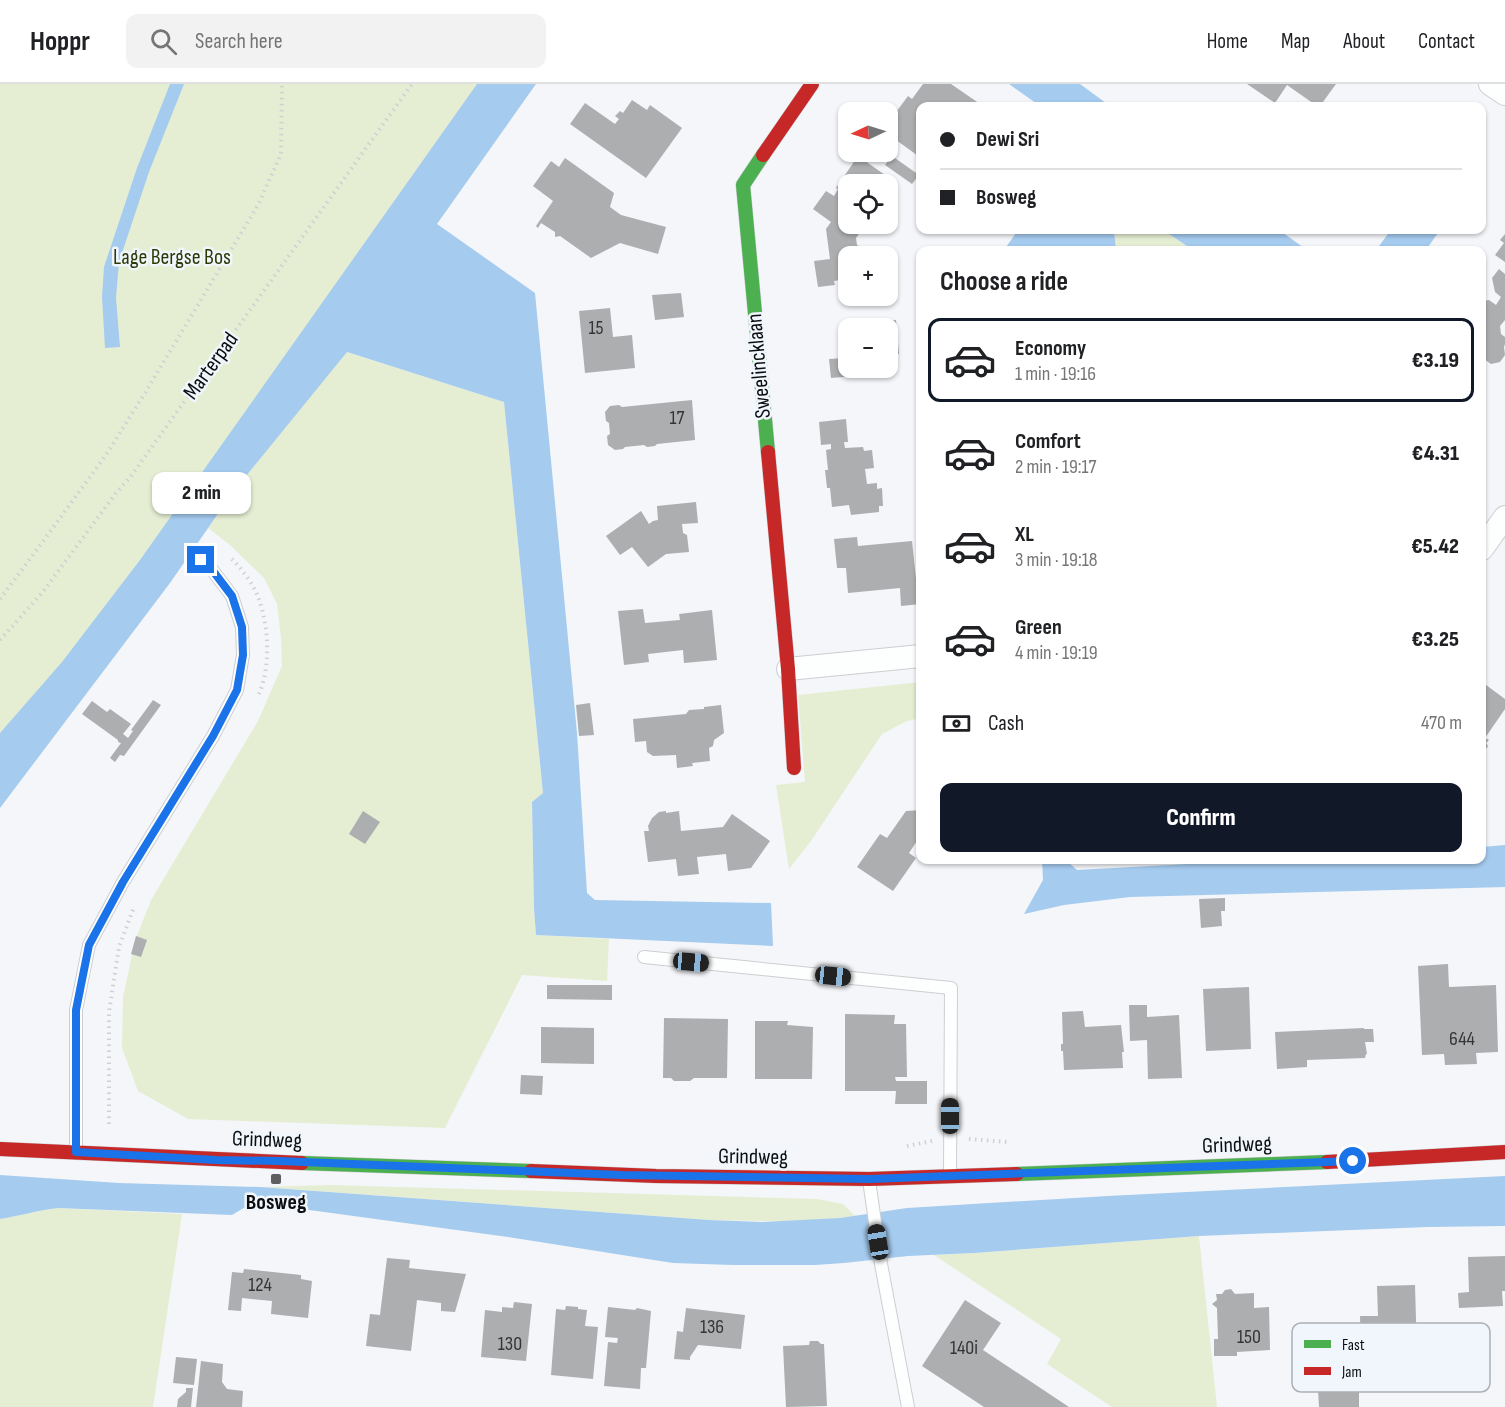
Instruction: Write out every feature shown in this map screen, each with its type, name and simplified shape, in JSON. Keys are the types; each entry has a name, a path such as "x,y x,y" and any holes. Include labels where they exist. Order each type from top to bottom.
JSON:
{"street":[{"name":"Sweelincklaan","path":"794,768 788,669 742,185 812,84"},
{"path":"1490,84 1505,94"},
{"path":"1486,544 1505,518"},
{"path":"788,669 916,656"},
{"name":"Grindweg","path":"0,1149 216,1160 633,1175 869,1179 1311,1163 1505,1152"}],"lane":[{"path":"76,1152 76,1010 89,945 123,882 213,736 237,690 243,655 242,627 232,596 213,571 201,560"},
{"path":"644,957 951,988 950,1177"},
{"path":"869,1179 881,1264 908,1407"}],"path":[{"path":"0,599 106,455 146,393 258,205 281,154 282,84"},
{"name":"Marterpad","path":"0,640 42,593 131,476 412,84"}],"green space":[{"name":"Lage Bergse Bos","path":"0,84 505,84 0,759"},
{"path":"1114,234 1169,234 1187,246 1116,246"},
{"path":"346,352 504,402 543,793 532,802 536,935 609,939 607,981 522,975 445,1128 188,1119 138,1091 122,1048 123,997 135,941 151,900 258,721 282,666 277,604 264,578 230,545 208,528 233,492"},
{"path":"916,683 916,719 907,721 882,734 811,841 789,869 776,785 805,782 798,695"},
{"path":"331,1185 817,1199 843,1204 855,1216 800,1221 709,1220 260,1187"},
{"path":"58,1208 182,1214 153,1407 0,1407 0,1219"},
{"path":"1199,1236 1217,1407 1112,1407 1047,1364 1061,1339 934,1255 974,1253"}],"water":[{"path":"170,84 184,84 149,172 119,262 116,298 120,347 105,348 102,297 104,267 137,168"},
{"path":"477,84 536,84 437,224 535,293 577,733 587,893 595,900 771,903 773,946 536,935 532,802 543,793 504,402 347,352 233,492 170,583 0,808 0,733 62,662 140,560"},
{"path":"1009,84 1080,84 1105,102 1034,102"},
{"path":"1015,234 1114,234 1116,246 1007,246"},
{"path":"1169,234 1285,234 1301,246 1187,246"},
{"path":"1388,234 1437,234 1429,246 1379,246"},
{"path":"1505,845 1505,887 1130,897 1064,905 1024,914 1043,880 1042,864 1070,864 1077,870 1187,864 1486,864 1486,847"},
{"path":"0,1175 119,1183 260,1187 762,1222 840,1218 907,1208 1505,1176 1505,1226 1199,1236 908,1256 815,1265 673,1263 508,1237 302,1209 247,1206 232,1215 58,1208 0,1219"}],"building":[{"path":"923,84 951,84 977,102 916,102 916,154 898,141 898,110 908,96 912,99"},
{"path":"1247,84 1336,84 1323,102 1311,102 1287,85 1274,102"},
{"path":"632,100 647,110 650,105 682,128 646,178 570,124 585,103 615,124 619,119 615,116 620,111 623,113"},
{"path":"565,158 614,193 610,207 621,215 666,227 658,254 620,243 591,258 560,236 555,237 555,232 541,223 538,228 536,226 553,201 533,186 551,161 559,167"},
{"path":"898,160 916,173 916,179 912,184 885,165 887,162"},
{"path":"854,162 867,162 884,174 846,174"},
{"path":"838,189 838,234 859,234 856,238 859,246 838,246 838,280 834,281 835,285 818,287 814,261 830,259 826,229 831,222 813,209 826,191 834,196"},
{"path":"1505,234 1505,262 1495,255 1504,243 1500,240"},
{"path":"1499,269 1505,274 1505,320 1500,326 1501,334 1505,337 1505,355 1500,362 1491,364 1486,360 1486,300 1496,305 1501,297 1495,292 1492,278"},
{"path":"681,293 684,317 655,320 652,295"},
{"path":"610,308 613,337 632,335 635,368 585,373 579,311"},
{"path":"838,358 838,377 831,378 829,359"},
{"path":"692,400 695,440 615,450 608,445 609,423 606,421 605,412 610,406 622,407"},
{"path":"846,419 848,442 844,442 845,448 863,447 864,451 872,450 874,468 865,469 867,484 877,483 877,489 882,488 883,506 879,506 879,512 851,515 849,505 832,507 825,470 828,470 826,450 831,449 831,444 821,445 819,422"},
{"path":"696,502 698,523 682,524 683,533 687,535 689,552 666,554 648,567 632,547 620,555 606,536 641,511 649,524 658,520 657,506"},
{"path":"857,537 858,546 912,541 916,604 901,606 900,588 848,593 846,568 837,568 834,539"},
{"path":"643,609 645,623 680,620 679,614 712,610 717,660 684,663 683,650 648,654 649,662 624,665 618,611"},
{"path":"1486,685 1505,699 1505,709 1486,737"},
{"path":"153,700 161,705 124,756 120,755 115,762 110,758 121,743 82,714 92,701 107,712 110,709 131,724 123,734 128,738 133,731 131,730"},
{"path":"590,703 594,735 579,736 576,705"},
{"path":"721,705 724,733 714,740 713,746 709,748 710,761 677,768 676,755 653,756 647,752 646,741 635,742 633,719 686,714 689,710"},
{"path":"916,810 916,842 909,853 916,858 893,891 857,867 880,834 887,838 906,811"},
{"path":"363,811 380,822 365,844 349,834"},
{"path":"666,811 666,813 679,811 681,831 723,827 732,814 770,841 751,868 728,871 726,854 697,857 699,874 678,876 676,859 648,862 644,831 649,831 648,826 652,818 659,812"},
{"path":"1225,898 1225,911 1221,911 1222,926 1201,928 1199,899"},
{"path":"136,936 147,940 141,957 131,954"},
{"path":"1448,964 1449,987 1496,985 1498,1052 1476,1053 1477,1064 1445,1065 1444,1054 1422,1055 1418,966"},
{"path":"547,985 612,985 612,1000 547,999"},
{"path":"1249,987 1251,1049 1206,1051 1203,989"},
{"path":"1129,1005 1147,1005 1147,1017 1179,1015 1182,1078 1148,1079 1147,1040 1130,1041"},
{"path":"1083,1011 1085,1027 1121,1025 1123,1068 1064,1070 1063,1051 1061,1051 1061,1044 1063,1044 1062,1012"},
{"path":"845,1014 895,1015 894,1024 906,1024 907,1077 895,1077 896,1081 927,1081 927,1104 895,1104 896,1091 845,1091"},
{"path":"664,1018 728,1019 727,1078 694,1078 690,1081 674,1081 671,1078 663,1078"},
{"path":"755,1021 788,1021 787,1025 813,1027 812,1079 755,1079"},
{"path":"541,1027 594,1028 594,1064 541,1063"},
{"path":"1373,1029 1374,1042 1365,1042 1367,1054 1365,1058 1307,1060 1307,1067 1277,1069 1275,1032"},
{"path":"521,1075 543,1076 542,1095 520,1094"},
{"path":"1505,1256 1503,1306 1459,1308 1458,1293 1469,1292 1468,1257"},
{"path":"387,1258 410,1260 409,1268 466,1274 455,1312 441,1311 441,1303 417,1300 411,1351 366,1346 370,1314 380,1315"},
{"path":"244,1269 301,1275 301,1279 312,1281 308,1318 271,1314 272,1301 242,1298 241,1311 228,1310 232,1272 243,1273"},
{"path":"1415,1285 1416,1323 1360,1323 1360,1316 1378,1316 1377,1286"},
{"path":"1231,1289 1235,1294 1254,1293 1254,1308 1269,1307 1270,1350 1237,1352 1237,1356 1214,1356 1214,1339 1218,1339 1217,1308 1212,1304 1217,1300 1216,1294 1222,1294 1225,1290"},
{"path":"965,1300 1001,1323 983,1350 1069,1407 984,1407 922,1366"},
{"path":"514,1302 532,1304 526,1361 481,1357 485,1310 502,1312 502,1307 513,1308"},
{"path":"566,1306 587,1310 585,1326 598,1327 593,1379 551,1375 556,1309 565,1310"},
{"path":"608,1307 651,1311 646,1368 641,1368 640,1389 604,1386 608,1342 617,1343 618,1338 605,1337"},
{"path":"686,1308 745,1315 741,1349 698,1345 690,1360 674,1359 677,1331 683,1332"},
{"path":"810,1341 824,1344 827,1406 786,1407 783,1346 809,1345"},
{"path":"176,1357 197,1359 194,1385 173,1383"},
{"path":"201,1361 223,1364 222,1382 227,1389 243,1391 242,1407 196,1407"},
{"path":"186,1388 193,1388 191,1407 177,1407 178,1399 186,1392"},
{"path":"1318,1392 1359,1392 1359,1407 1319,1407"}],"traffic: fast":[{"path":"763,155 743,185 768,452"},
{"path":"1017,1174 1327,1162"},
{"path":"302,1163 531,1171"}],"traffic: jam":[{"path":"763,155 812,84"},
{"path":"768,452 788,669 794,768"},
{"path":"0,1149 302,1163"},
{"path":"1327,1162 1505,1152"},
{"path":"531,1171 656,1176 869,1179 1017,1174"}],"place":[{"name":"Bosweg","path":"276,1179"}],"route":[{"path":"201,560 213,571 232,596 242,627 243,655 237,690 213,736 123,882 89,945 76,1010 76,1152 216,1160 621,1175 869,1179 1353,1161"}]}
